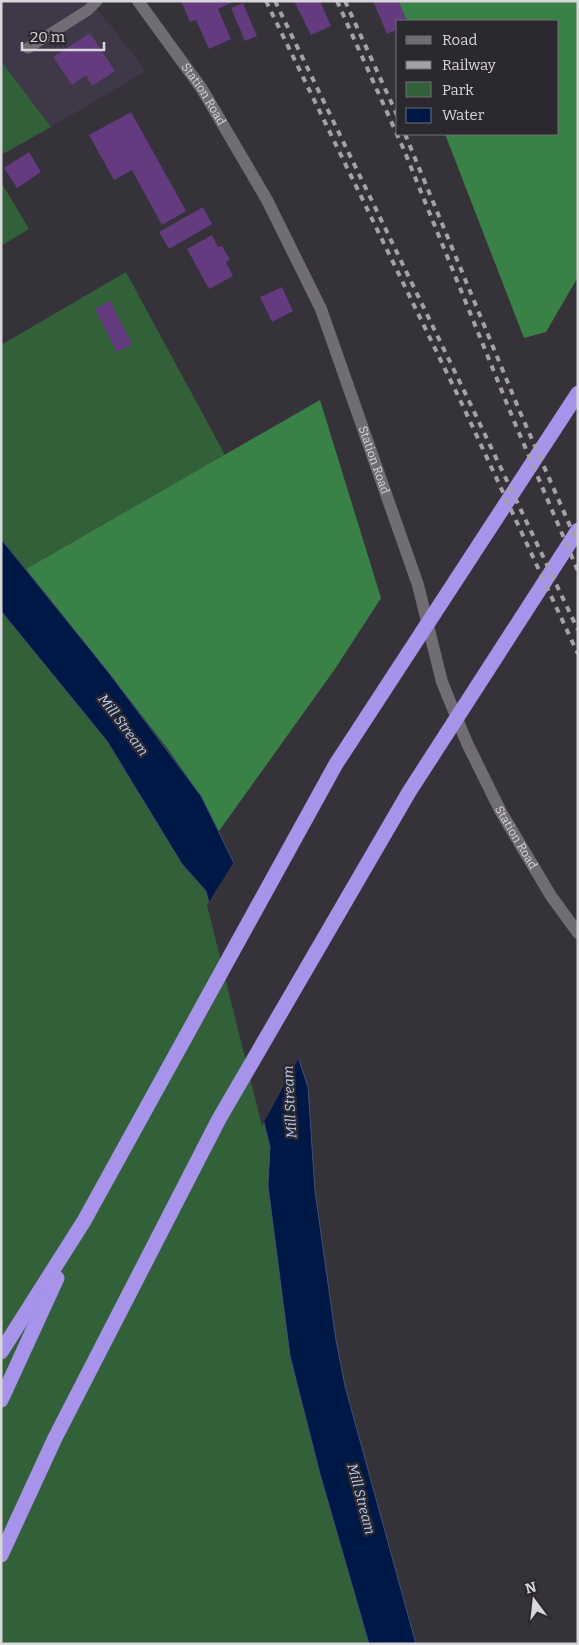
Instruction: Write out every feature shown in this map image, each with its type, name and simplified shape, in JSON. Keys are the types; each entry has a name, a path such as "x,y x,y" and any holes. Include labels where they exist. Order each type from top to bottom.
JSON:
{"highway":[{"path":"1,1352 84,1221 336,764 578,393"},
{"path":"1,1555 55,1438 219,1119 409,792 578,530"},
{"path":"1,1400 84,1221"}],"street":[{"name":"Station Road","path":"138,1 202,88 266,200 322,309 418,585 442,682 467,743 501,812 551,896 578,933"}],"lane":[{"path":"28,48 88,10 97,1"}],"shaded area":[{"path":"9,1 89,1 146,71 51,127 1,61 1,6"}],"green space":[{"path":"398,1 578,1 578,277 546,332 524,338 445,135 559,135 559,20 407,20"},
{"path":"1,61 51,127 1,155"},
{"path":"1,182 29,229 1,246"},
{"path":"126,272 225,455 26,569 1,539 1,345"},
{"path":"320,400 381,598 335,669 219,831 201,796 167,748 26,569"},
{"path":"1,611 107,741 182,864 206,891 270,1147 268,1186 290,1356 320,1474 369,1644 1,1644"}],"water":[{"name":"Mill Stream","path":"1,539 109,673 201,796 233,861 308,1087 315,1191 336,1340 345,1386 416,1644 369,1644 320,1474 290,1356 268,1186 270,1147 206,891 182,864 107,741 1,611"}],"pier":[{"path":"235,860 300,1056 262,1126 207,905"}],"building":[{"path":"181,1 235,1 218,9 231,39 209,49 196,20 190,22"},
{"path":"294,1 320,1 331,26 311,35"},
{"path":"373,1 398,1 407,20 396,20 396,30 387,34"},
{"path":"243,3 257,36 245,41 231,8"},
{"path":"90,33 115,71 92,86 86,75 72,85 53,57"},
{"path":"131,112 186,211 162,225 132,170 114,180 89,135"},
{"path":"29,152 41,172 17,188 4,168"},
{"path":"203,207 212,224 169,249 159,232"},
{"path":"212,235 218,247 222,246 230,260 226,262 233,276 209,289 187,249"},
{"path":"282,287 293,311 272,322 260,297"},
{"path":"110,301 132,344 117,352 95,309"}],"railway":[{"path":"266,1 462,404 578,654"},
{"path":"275,1 578,630"},
{"path":"337,1 396,132"},
{"path":"345,1 396,113"},
{"path":"397,135 514,421 578,571"},
{"path":"405,135 520,412 578,544"}]}
